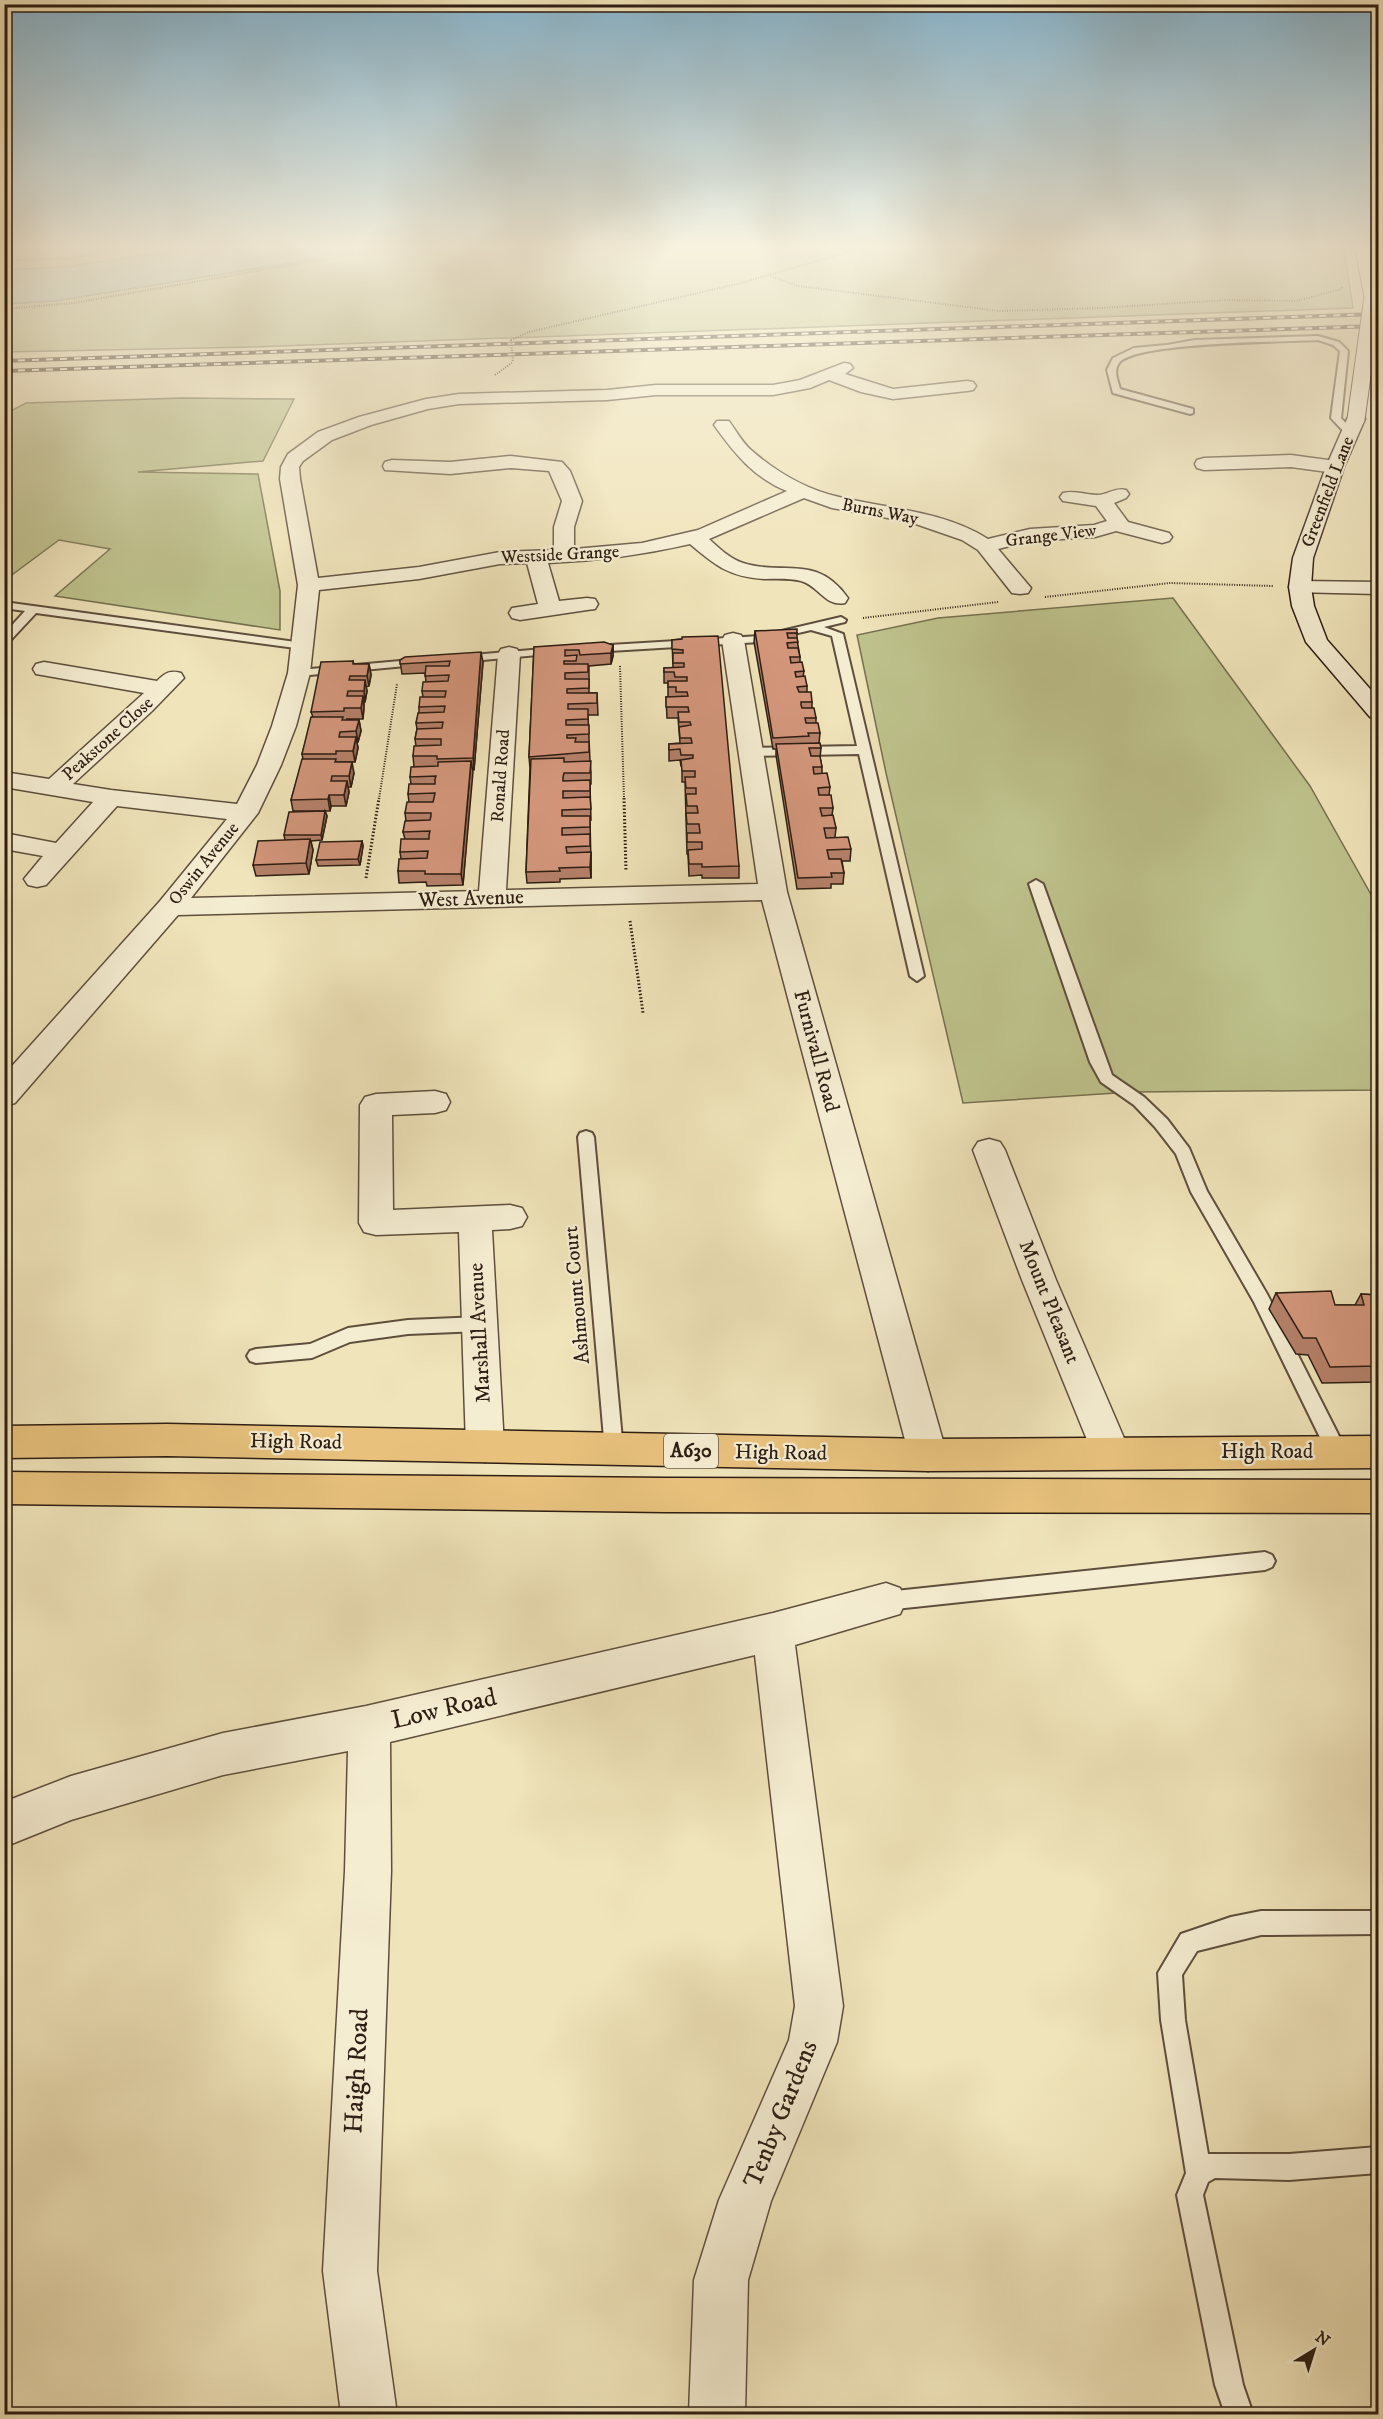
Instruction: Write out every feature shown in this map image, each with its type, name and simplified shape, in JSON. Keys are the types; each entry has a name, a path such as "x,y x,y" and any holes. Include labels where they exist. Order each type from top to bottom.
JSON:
{"main road":[{"name":"High Road","path":"4,1442 167,1440 928,1455 1378,1452"},
{"name":"A630","path":"4,1474 63,1488"},
{"name":"A630","path":"4,1488 63,1488"},
{"name":"High Road","path":"63,1488 666,1495 1378,1497"}],"street":[{"name":"Greenfield Lane","path":"1363,362 1353,426 1335,467 1303,558 1300,587 1303,606 1317,642 1378,712"},
{"name":"Oswin Avenue","path":"4,1095 15,1069 170,908 245,813 268,765 284,726 299,673 303,646 309,585 290,479 290,467 303,450 325,435 343,428 444,400 607,395 674,389 773,390 798,386 837,371 867,388 893,394 970,382 984,395"},
{"name":"Burns Way","path":"736,435 743,453 764,470 801,492 832,502 915,517 946,527 986,546 1028,593"},
{"path":"398,486 401,467 450,468 511,462 555,466 576,457"},
{"path":"1204,464 1291,461 1335,467"},
{"path":"555,466 560,471 572,501 564,527 564,556"},
{"name":"Westside Grange","path":"309,585 419,573 500,558 618,553 694,537 801,492"},
{"name":"Grange View","path":"1070,497 1110,497 1118,522 1116,525"},
{"name":"Grange View","path":"986,546 1030,535 1095,531 1116,525 1162,537"},
{"path":"694,537 740,570 812,576 828,586 837,598"},
{"path":"536,557 549,609"},
{"path":"720,584 740,570"},
{"path":"1300,587 1378,588"},
{"path":"520,613 587,604"},
{"name":"Furnivall Road","path":"732,640 772,892 928,1455"},
{"name":"Ronald Road","path":"492,898 510,654"},
{"name":"Peakstone Close","path":"54,788 167,684 61,666"},
{"name":"Peakstone Close","path":"4,779 111,798 245,813"},
{"path":"37,879 111,798"},
{"path":"4,841 62,852"},
{"name":"West Avenue","path":"170,908 772,892"},
{"path":"435,1102 376,1105 376,1222 510,1217"},
{"name":"Mount Pleasant","path":"990,1150 1039,1280 1111,1452"},
{"name":"Marshall Avenue","path":"475,1220 486,1446"},
{"name":"Low Road","path":"4,1825 71,1798 223,1754 366,1727 773,1632 886,1601"},
{"name":"Tenby Gardens","path":"717,2415 721,2280 745,2200 813,2042 819,2006 773,1632"},
{"name":"Haigh Road","path":"366,1727 370,1753 368,1871 350,2271 369,2415"}],"lane":[{"path":"1115,362 1112,370 1116,391 1190,411"},
{"path":"1343,362 1336,418 1353,426"},
{"path":"4,605 303,646"},
{"path":"4,640 33,609"},
{"path":"586,649 760,639 841,620"},
{"path":"811,627 837,634 917,976"},
{"path":"299,673 564,651"},
{"path":"750,753 864,750"},
{"path":"1036,884 1098,1062 1107,1078 1138,1101 1161,1123 1183,1152 1199,1192 1261,1299 1337,1452"},
{"name":"Ashmount Court","path":"586,1137 614,1450"},
{"path":"256,1356 312,1351 348,1335 408,1327 480,1324"},
{"path":"886,1601 1265,1561"},
{"path":"1239,2415 1229,2385 1190,2194 1199,2173 1173,2020 1170,1973 1189,1942 1231,1929 1262,1923 1378,1923"},
{"path":"1199,2173 1212,2165 1289,2167 1378,2160"}],"path":[{"path":"1028,593 1170,583 1300,587"},
{"path":"841,620 1001,602"},
{"path":"619,647 627,895 643,1013"},
{"path":"362,902 400,664"}],"green space":[{"path":"183,398 294,399 263,461 138,472 258,474 280,591 280,630 55,596 110,549 59,540 5,580 5,414 26,403"},
{"path":"1173,598 1310,786 1378,907 1378,1090 1132,1092 963,1103 886,773 857,635 938,618"}],"building":[{"path":"797,629 797,633 787,633 788,638 797,638 798,642 787,643 788,648 798,648 800,657 790,657 791,663 802,662 804,671 795,672 796,677 805,676 807,686 797,687 799,692 811,692 812,702 801,702 801,705 802,708 814,708 816,718 805,718 806,723 818,723 820,733 808,733 809,736 773,738 755,631"},
{"path":"718,636 739,866 702,867 702,864 689,864 688,850 702,849 702,842 687,842 687,833 700,833 699,824 687,824 686,813 698,813 697,806 687,806 686,794 696,794 696,788 686,788 685,777 695,777 695,771 682,771 681,760 693,758 693,755 681,755 680,749 669,750 669,744 692,743 691,738 680,738 679,727 691,725 690,722 679,722 678,712 689,712 688,707 666,707 666,697 688,696 687,692 676,692 676,687 668,687 668,681 687,681 687,677 675,677 674,672 664,672 664,668 684,667 684,663 673,663 673,653 683,653 683,650 672,649 672,640 682,639 682,637"},
{"path":"604,642 613,645 611,653 580,655 579,650 565,650 565,656 577,655 576,661 564,661 564,664 588,664 588,672 565,673 565,679 589,679 589,688 567,689 567,693 597,693 597,703 568,704 568,709 588,709 588,719 566,720 566,725 589,725 589,734 567,735 567,738 576,738 575,742 589,742 589,752 529,757 534,647"},
{"path":"481,652 473,758 437,759 437,756 413,756 414,746 441,745 441,739 415,739 417,729 442,728 443,722 416,723 418,713 444,712 445,706 419,707 420,697 445,697 446,691 422,691 423,682 448,681 449,675 425,676 426,666 449,666 450,661 400,664 400,660 405,657"},
{"path":"353,661 353,664 369,664 367,676 350,676 349,680 365,680 364,691 348,691 347,696 363,696 361,708 311,712 321,662"},
{"path":"311,717 343,717 342,720 359,720 356,731 340,732 339,737 356,737 353,751 336,751 336,754 302,754"},
{"path":"820,743 821,748 809,748 811,756 820,756 822,767 813,767 814,774 827,773 830,787 818,788 819,795 831,795 833,808 820,808 822,816 833,815 836,828 824,828 826,838 848,837 851,849 827,850 829,859 841,859 844,873 831,873 832,877 798,878 776,744"},
{"path":"564,758 564,762 591,761 590,773 564,773 563,777 563,781 590,780 590,791 563,791 563,798 590,797 591,809 562,810 562,816 590,816 590,827 562,828 562,835 590,834 590,846 566,847 567,853 591,852 590,867 526,872 531,759"},
{"path":"302,759 336,759 335,762 352,762 349,776 332,776 331,781 347,781 344,795 329,795 328,799 291,800"},
{"path":"471,761 461,874 398,871 399,859 427,858 428,851 400,852 401,839 429,839 430,831 403,832 405,821 430,820 431,816 431,813 405,813 407,802 433,802 435,793 408,794 409,784 435,784 436,776 410,777 411,767 438,766 438,762"},
{"path":"325,811 321,835 284,835 289,812"},
{"path":"310,839 306,863 253,865 258,841"},
{"path":"362,841 358,859 316,860 320,842"},
{"path":"1331,1291 1335,1305 1364,1305 1361,1294 1378,1295 1378,1366 1330,1367 1316,1338 1303,1338 1276,1293"}],"railway":[{"path":"4,371 282,362"}]}
